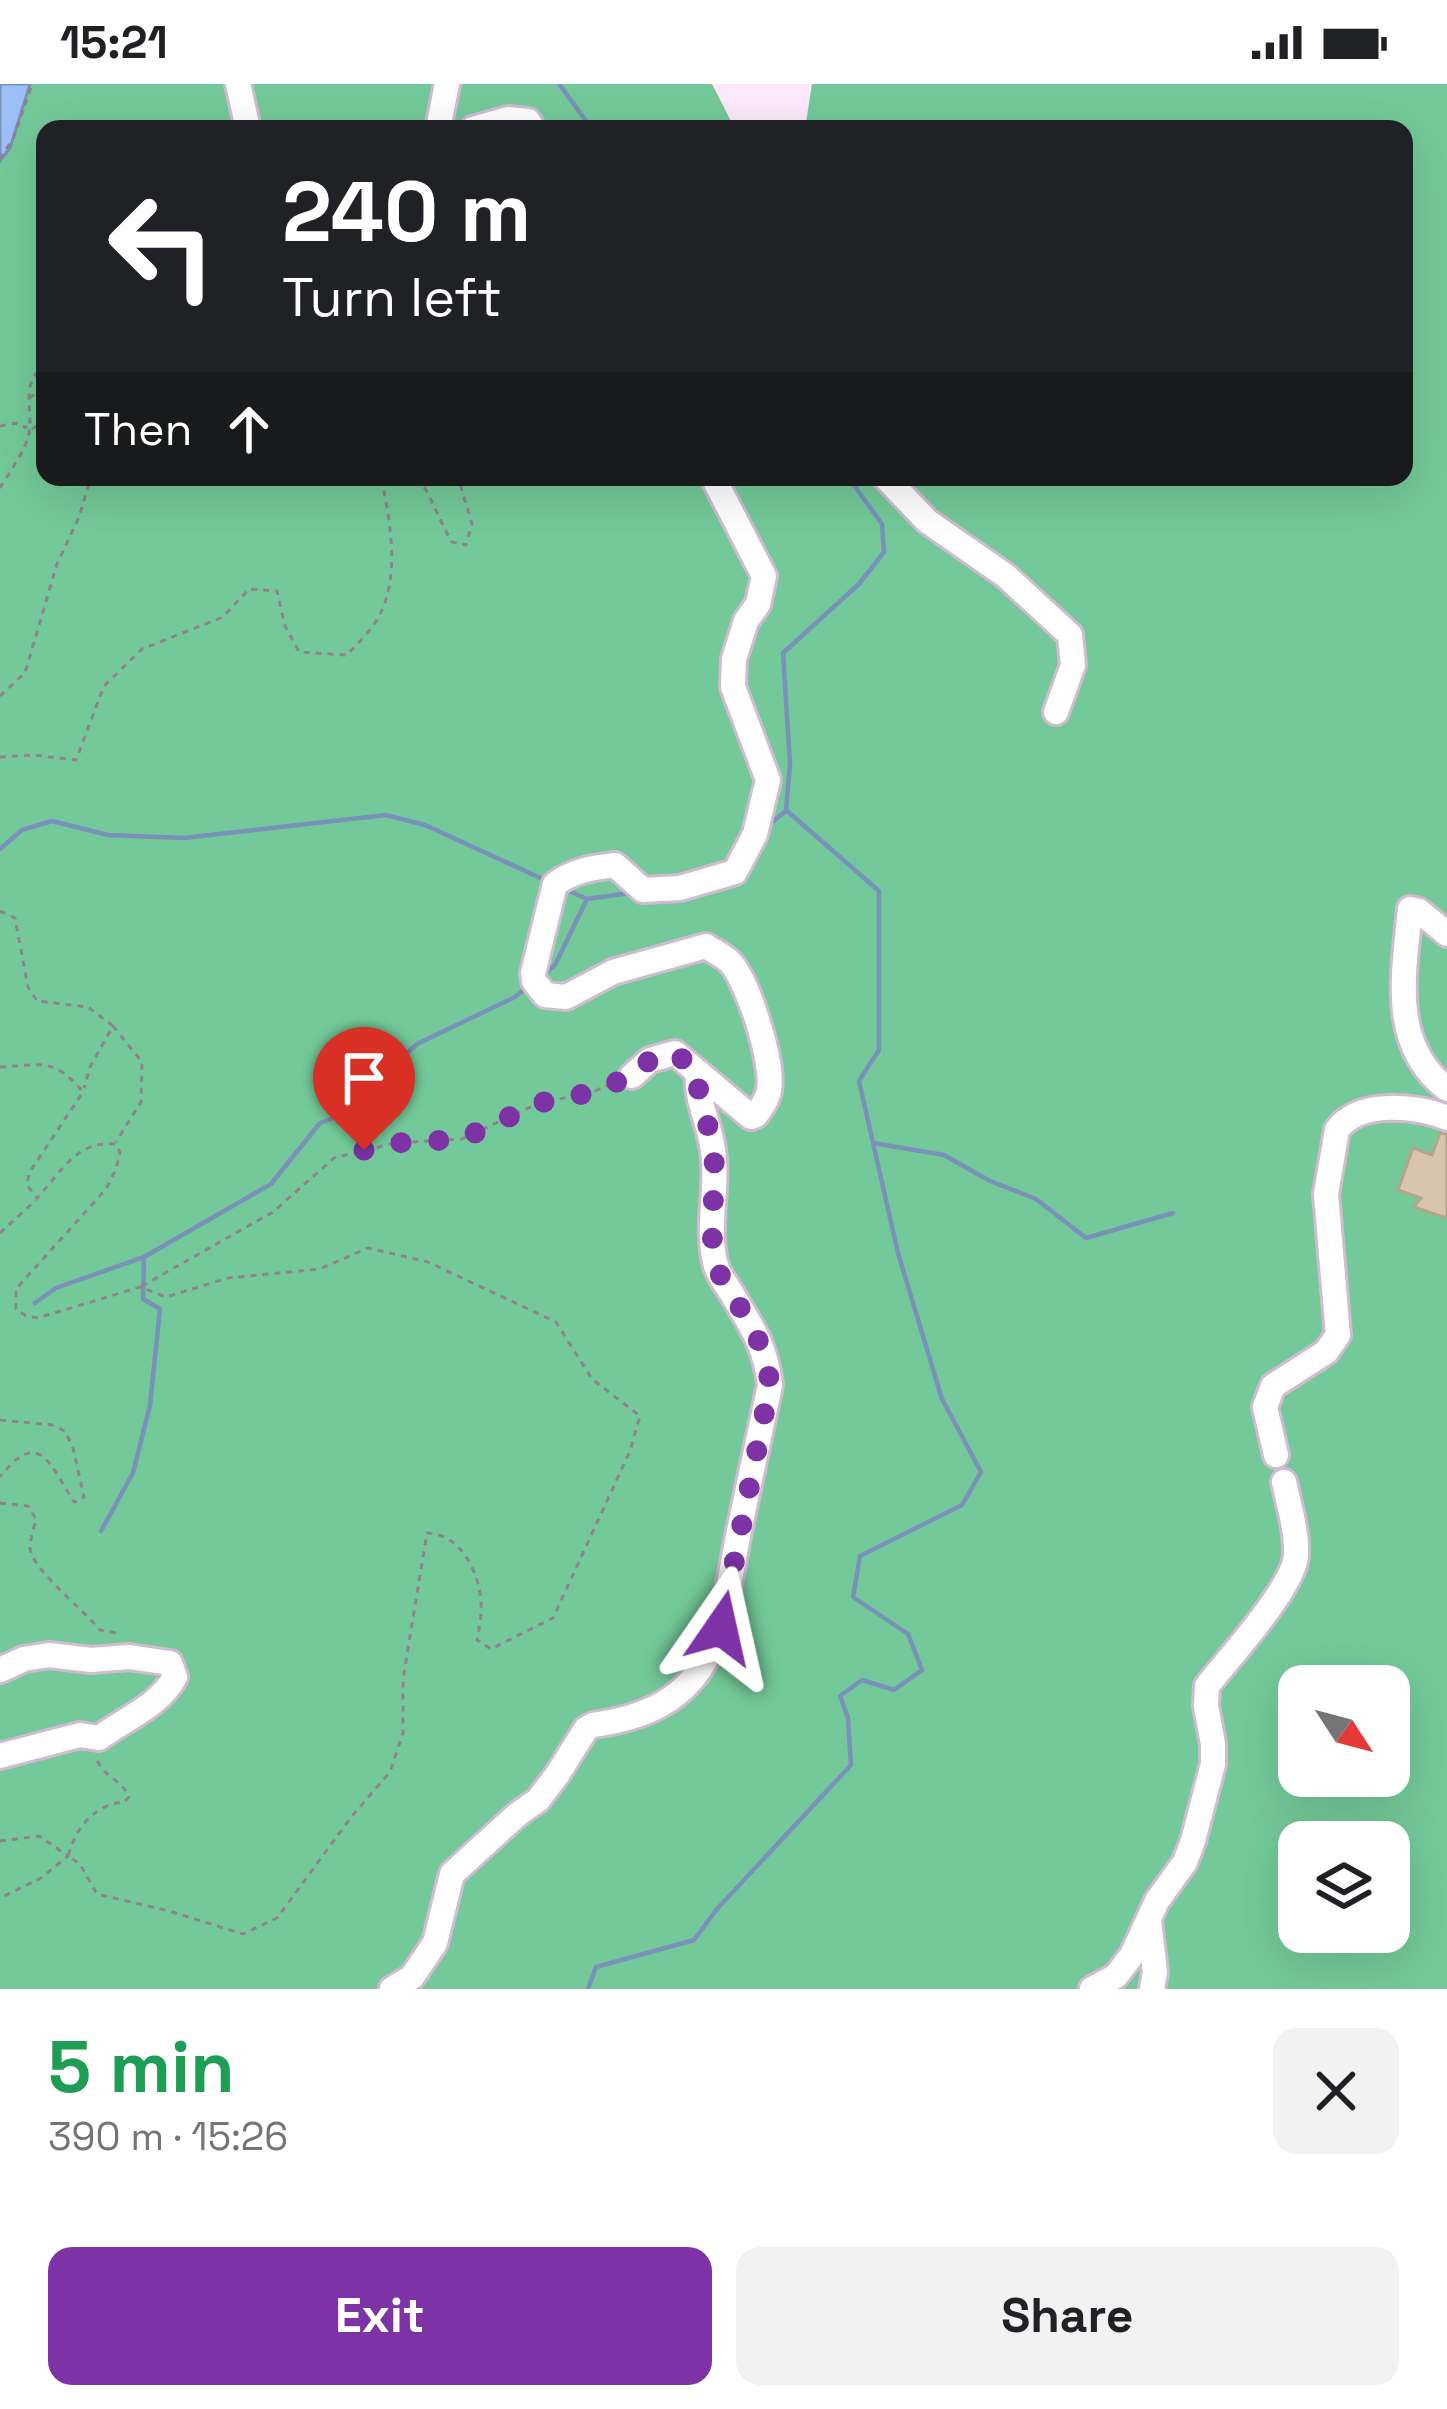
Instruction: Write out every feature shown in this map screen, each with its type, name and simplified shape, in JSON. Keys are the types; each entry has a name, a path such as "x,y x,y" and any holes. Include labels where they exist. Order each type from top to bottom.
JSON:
{"street":[{"path":"238,84 246,120"},
{"path":"440,120 446,84"},
{"path":"632,1076 650,1060 675,1053 751,1117 763,1106 770,1088 752,1003 731,963 706,946 613,972 566,997 545,995 533,973 555,884 568,874 615,865 643,890 680,888 736,872 755,834 768,780 734,687 734,658 746,621 758,604 764,576 718,486"},
{"path":"894,486 927,521 1006,576 1070,635 1073,665 1056,712"},
{"path":"1447,934 1410,909 1404,961 1406,1026 1416,1057 1447,1089"},
{"path":"392,1989 412,1977 435,1943 452,1874 538,1800 586,1729 641,1716 676,1696 691,1681 721,1628 770,1385 767,1358 715,1262 713,1149 697,1095 698,1072"},
{"path":"1276,1455 1265,1407 1273,1386 1326,1352 1339,1335 1326,1194 1337,1130 1343,1121 1388,1108 1424,1108 1447,1118"},
{"path":"1092,1989 1116,1976 1132,1955 1157,1900 1185,1862 1213,1764 1208,1686 1282,1590 1296,1561 1284,1481"},
{"path":"0,1670 23,1659 49,1655 91,1660 138,1657 170,1663 175,1677 134,1717 99,1738 80,1735 0,1756"},
{"path":"1149,1921 1156,1972 1152,1989"}],"path":[{"path":"0,159 14,137 32,84"},
{"path":"0,488 26,445 30,430 27,400 36,373"},
{"path":"27,400 36,394"},
{"path":"0,426 16,423 30,430"},
{"path":"30,430 36,426"},
{"path":"0,697 25,673 57,563 88,486"},
{"path":"0,757 76,760 104,686 142,649 223,616 249,589 277,591 285,626 299,652 347,655 377,620 389,590 389,514 383,486"},
{"path":"424,486 452,542 466,545 472,524 461,486"},
{"path":"0,910 15,918 28,988 37,1001 88,1007 113,1026 142,1062 141,1102 115,1144"},
{"path":"37,1198 27,1185 29,1173 83,1092 90,1066 113,1026"},
{"path":"0,1067 51,1064 83,1092"},
{"path":"0,1233 37,1198 64,1163 101,1142 115,1144 120,1152 106,1189 16,1289 16,1309 38,1318 140,1287 273,1212 334,1158 395,1143 462,1139 539,1103 589,1093 632,1076"},
{"path":"0,1841 39,1836 80,1864 97,1894 243,1934 277,1918 390,1772 403,1733 403,1679 428,1533 458,1545 476,1573 482,1605 477,1640 491,1649 553,1618 630,1451 640,1415 592,1379 556,1322 428,1262 368,1248 320,1269 228,1278 166,1297 140,1287"},
{"path":"0,1420 52,1425 65,1431 83,1497 74,1502 47,1459 34,1451 14,1459 0,1477"},
{"path":"0,1503 28,1506 36,1519 32,1558 100,1630 116,1634 138,1657"},
{"path":"0,1898 41,1878 68,1856 86,1820 129,1797 126,1788 102,1770 99,1738"}],"green space":[{"path":"0,84 712,84 730,120 36,120 36,486 1413,486 1413,120 806,120 812,84 1447,84 1447,1989 0,1989"}],"water":[{"path":"0,84 30,84 10,148 0,161"}],"building":[{"path":"1440,1133 1447,1134 1447,1218 1414,1207 1421,1198 1398,1190 1413,1148 1432,1155"}],"waterway":[{"path":"559,84 585,120"},
{"path":"588,1989 596,1967 694,1940 851,1765 848,1718 840,1696 862,1680 894,1690 922,1670 908,1634 853,1597 860,1556 962,1505 981,1472 942,1399 898,1253 859,1081 879,1050 879,891 786,810 790,764 783,653 859,584 884,552 882,524 855,486"},
{"path":"767,826 786,811"},
{"path":"0,849 22,830 52,821 108,835 184,838 386,815 425,825 545,880"},
{"path":"567,890 587,899"},
{"path":"543,975 555,965 587,899 630,893"},
{"path":"101,1531 133,1473 150,1405 160,1309 143,1299 144,1257 271,1184 320,1123 353,1111 417,1044 529,986"},
{"path":"873,1143 944,1155 990,1181 1036,1199 1086,1238 1173,1213"},
{"path":"35,1303 56,1288 144,1257"}],"route":[{"path":"364,1150 462,1139 539,1103 589,1093 632,1076 650,1060 675,1053 698,1072 697,1095 713,1149 715,1262 767,1358 770,1385 721,1628"}]}
